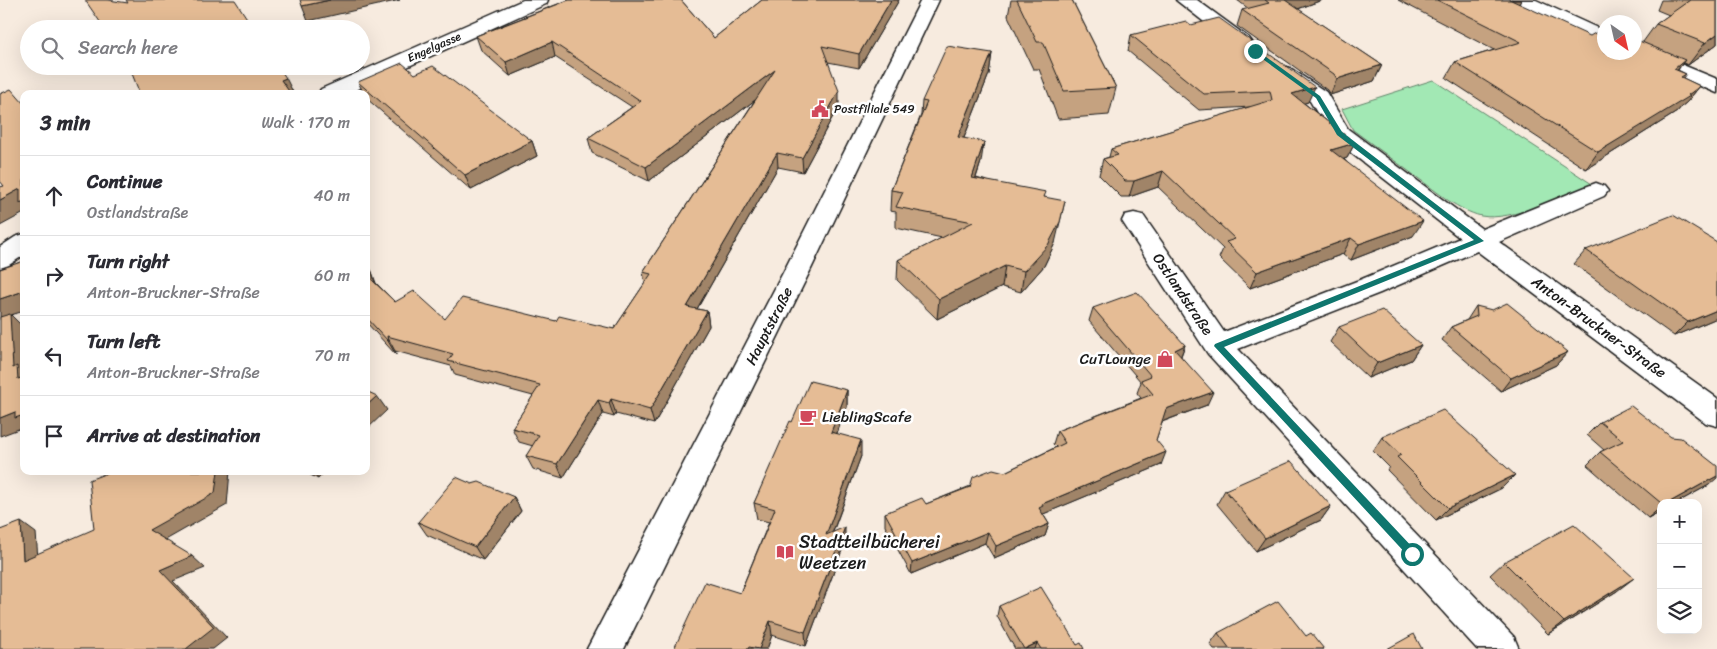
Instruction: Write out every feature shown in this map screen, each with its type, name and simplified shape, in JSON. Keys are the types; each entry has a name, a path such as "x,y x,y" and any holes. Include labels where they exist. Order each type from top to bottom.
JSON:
{"street":[{"name":"Engelgasse","path":"338,90 539,0"},
{"name":"Hauptstraße","path":"604,649 796,274 930,0"},
{"name":"Anton-Bruckner-Straße","path":"1185,0 1318,97 1340,133 1480,241 1717,414"},
{"path":"1520,0 1597,35"},
{"path":"1642,54 1717,87"},
{"path":"1218,346 1480,241 1596,191"},
{"name":"Ostlandstraße","path":"1134,221 1218,346 1501,649"},
{"path":"0,259 20,246"}],"green space":[{"path":"1433,80 1592,184 1522,212 1493,217 1477,215 1449,201 1353,130 1342,109"}],"building":[{"path":"85,0 108,0 128,3 126,0 235,0 248,20 99,20"},
{"path":"300,0 330,0 302,6"},
{"path":"569,0 681,0 714,38 762,0 891,0 859,54 822,46 839,91 802,158 777,153 687,307 707,311 650,410 611,399 609,403 598,400 557,464 526,456 539,435 512,428 540,385 448,361 453,354 387,336 388,341 370,321 370,278 395,302 414,291 445,319 462,298 556,321 559,316 614,329 651,274 643,272 775,70 646,167 588,138 641,101 552,42 506,62 476,36"},
{"path":"1017,0 1072,0 1116,88 1064,91 1043,42 1037,42"},
{"path":"1265,0 1285,0 1382,65 1337,79 1334,74 1242,10 1269,3"},
{"path":"1437,0 1511,0 1590,36 1597,34 1597,60 1642,60 1642,42 1685,60 1674,69 1686,74 1681,77 1700,86 1688,95 1690,96 1598,152 1455,62 1521,42"},
{"path":"1690,0 1717,0 1717,34 1705,43 1656,24"},
{"path":"1219,18 1315,87 1292,94 1355,143 1331,150 1423,221 1359,244 1351,238 1257,272 1226,242 1235,239 1163,171 1134,181 1125,181 1103,159 1118,155 1111,149 1272,100 1270,91 1204,94 1131,35 1186,21 1191,25"},
{"path":"947,46 992,53 958,137 984,142 972,178 1046,192 1044,197 1065,201 1060,222 1048,245 1024,271 1005,266 939,299 898,260 973,222 896,207 903,192 891,190 927,102 922,101"},
{"path":"402,63 415,74 433,66 532,141 465,175 370,92 370,90 367,90 358,82"},
{"path":"133,75 284,75 286,78 281,80 288,90 138,90"},
{"path":"11,89 20,99 20,189 0,200 0,187 4,186 0,181 0,94"},
{"path":"1673,215 1717,242 1717,310 1688,322 1586,250"},
{"path":"20,262 20,292 0,299 0,269"},
{"path":"1137,292 1185,345 1175,350 1213,392 1166,409 1156,440 1166,452 1042,504 1043,506 1039,508 1049,524 996,546 988,532 912,563 885,513 922,498 926,504 970,487 973,477 993,469 1005,472 1065,443 1057,431 1153,394 1141,380 1151,376 1093,308"},
{"path":"1507,303 1568,352 1511,378 1451,327 1477,316 1476,306 1492,310"},
{"path":"1382,310 1421,345 1377,363 1339,327"},
{"path":"10,314 13,368 17,366 18,379 20,378 20,416 15,418 15,412 0,418 0,317"},
{"path":"810,381 847,390 831,432 861,440 826,535 845,527 805,632 770,621 759,649 749,647 748,649 674,649 705,582 740,593 775,509 754,503"},
{"path":"370,393 377,396 370,402"},
{"path":"1631,406 1671,437 1681,438 1717,466 1717,476 1675,499 1657,500 1600,452 1623,441 1600,422"},
{"path":"1443,410 1515,475 1448,508 1397,457 1401,455 1382,437"},
{"path":"1291,461 1331,506 1265,538 1225,490"},
{"path":"102,475 217,475 215,493 149,530 192,556 160,570 214,627 186,649 0,649 0,530 21,522 23,560 94,529 89,480"},
{"path":"456,477 472,484 479,482 514,497 475,547 418,522"},
{"path":"1574,524 1634,578 1564,622 1504,562"},
{"path":"1041,587 1077,645 1081,643 1084,649 1041,649 1037,643 1024,649 999,606"},
{"path":"1278,601 1306,636 1311,633 1324,649 1230,649 1218,633"},
{"path":"1414,634 1422,649 1387,649"}],"place":[{"name":"Postfiliale 549","path":"820,109"},
{"name":"CuTLounge","path":"1165,359"},
{"name":"LieblingScafe","path":"808,417"},
{"name":"Stadtteilbücherei Weetzen","path":"785,552"}],"route":[{"path":"1255,51 1318,97 1340,133 1480,241 1218,346 1412,554"}]}
